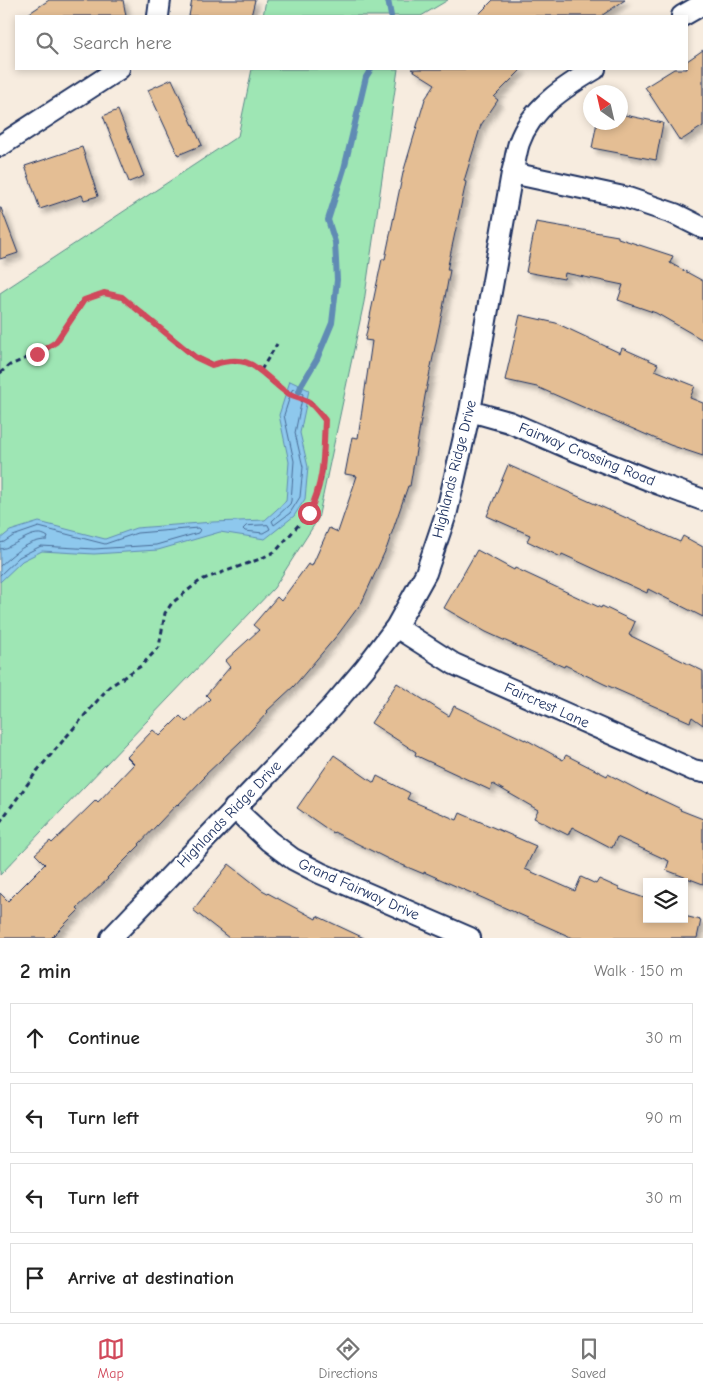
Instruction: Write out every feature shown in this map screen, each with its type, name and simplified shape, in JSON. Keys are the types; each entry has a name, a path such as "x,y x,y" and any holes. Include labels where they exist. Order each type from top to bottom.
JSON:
{"street":[{"path":"158,15 160,0"},
{"path":"684,15 703,4"},
{"path":"0,146 117,70"},
{"name":"Highlands Ridge Drive","path":"111,938 331,708 396,627 426,574 447,511 470,411 512,173 520,141 529,124 541,109 570,84 594,70"},
{"path":"512,173 628,198 675,214 703,228"},
{"name":"Fairway Crossing Road","path":"470,411 509,422 571,449 703,500"},
{"name":"Faircrest Lane","path":"396,627 454,664 693,770 703,772"},
{"name":"Grand Fairway Drive","path":"234,808 269,841 293,859 320,873 470,938"}],"path":[{"path":"0,373 10,365 37,354 56,342 84,300 104,293 122,297 195,357 212,365 224,361 245,361 261,370 285,392 309,402 325,420 322,477 309,513 276,551 260,559 201,580 176,599 165,613 159,647 142,666 109,687 37,771 0,822"},
{"path":"261,370 277,344"}],"green space":[{"path":"266,0 448,0 423,15 263,15"},
{"path":"252,70 398,70 364,302 318,519 274,588 0,875 0,293 238,136"}],"water":[{"path":"290,381 309,390 300,433 308,467 305,499 294,516 265,539 220,532 158,550 94,554 42,551 22,561 0,582 0,539 10,531 39,522 105,539 136,528 265,520 286,501 289,462 279,415"}],"building":[{"path":"49,0 123,0 126,15 26,15"},
{"path":"192,0 255,0 251,15 189,15"},
{"path":"493,0 625,0 602,15 478,15"},
{"path":"703,50 703,126 680,141 645,87 672,70 688,70 688,60"},
{"path":"413,70 521,70 494,97 498,100 481,125 464,181 466,182 447,270 450,270 425,396 410,486 408,486 387,547 362,602 339,633 294,686 203,777 108,879 77,908 79,910 51,938 0,938 0,893 8,901 45,864 35,854 50,841 52,843 96,800 98,802 134,764 127,757 153,730 160,736 180,716 186,722 210,699 206,695 230,667 225,661 259,630 253,625 277,597 281,601 308,564 312,566 329,528 338,532 357,476 345,474 352,437 358,438 372,341 365,340 382,259 385,259 403,173 425,99 435,84"},
{"path":"172,79 202,145 178,155 148,90"},
{"path":"118,110 144,176 129,182 103,116"},
{"path":"628,116 663,123 656,160 592,148 595,130 628,130"},
{"path":"82,147 98,196 84,200 82,195 40,209 25,166"},
{"path":"0,208 18,253 0,259"},
{"path":"536,222 618,236 618,238 673,256 670,263 703,281 703,340 656,313 618,300 623,285 565,273 564,279 526,272"},
{"path":"520,315 556,323 620,353 622,348 658,364 655,370 695,386 690,398 703,403 703,456 670,445 537,387 505,380"},
{"path":"508,465 680,542 683,536 703,547 703,617 648,589 647,593 562,554 561,557 527,541 530,535 487,516"},
{"path":"477,550 514,570 515,568 635,622 629,635 703,671 703,725 692,717 690,722 565,665 564,667 521,648 486,632 444,608"},
{"path":"397,683 449,716 454,706 525,739 563,760 566,755 607,776 608,774 646,794 703,819 703,884 666,870 669,861 617,837 612,848 572,827 568,835 534,818 538,810 493,784 490,790 415,755 416,752 371,723"},
{"path":"334,755 374,783 377,776 410,793 407,799 457,820 460,813 536,846 525,869 575,891 581,877 596,884 599,879 643,898 643,923 688,923 688,917 701,920 697,938 573,938 424,872 424,874 388,859 333,833 297,808"},
{"path":"229,864 262,890 316,919 317,916 364,938 229,938 193,910"}],"waterway":[{"path":"388,0 391,15"},
{"path":"299,392 317,359 332,323 337,280 335,242 328,220 344,169 366,77 370,70"}],"route":[{"path":"37,354 56,342 84,300 104,293 122,297 195,357 212,365 224,361 245,361 261,370 285,392 309,402 325,420 322,477 309,513"}]}
